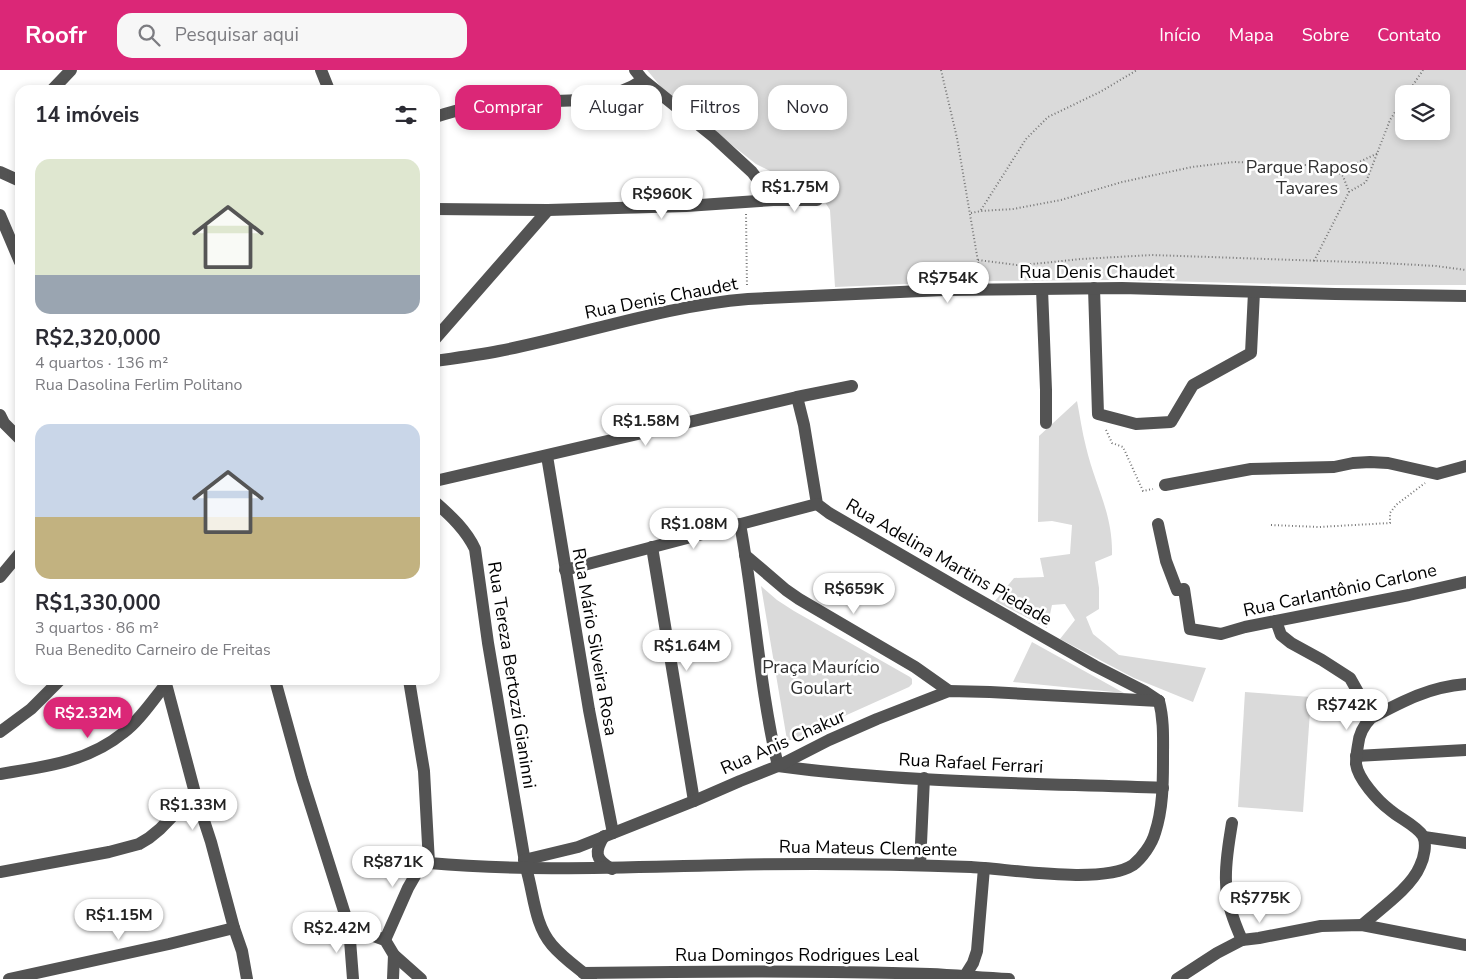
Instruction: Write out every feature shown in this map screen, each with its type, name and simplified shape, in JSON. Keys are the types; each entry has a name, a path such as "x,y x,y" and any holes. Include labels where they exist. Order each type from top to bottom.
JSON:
{"street":[{"path":"57,85 71,70"},
{"path":"321,70 327,85"},
{"path":"440,115 469,106 502,102 564,101 620,93 632,87 639,75 714,137 752,172 773,200"},
{"path":"0,172 15,178"},
{"path":"440,209 548,210 686,206 773,200 817,200"},
{"path":"440,333 548,210"},
{"path":"0,215 15,250"},
{"name":"Rua Denis Chaudet","path":"440,360 500,351 620,322 717,302 934,291 982,285 1042,289 1094,288 1466,296"},
{"path":"1094,288 1098,414 1136,424 1171,422 1193,385 1251,353 1254,292"},
{"path":"1042,289 1046,423"},
{"path":"440,480 852,386"},
{"path":"565,570 817,504 804,425 797,397"},
{"path":"0,415 4,423 15,434"},
{"name":"Rua Mário Silveira Rosa","path":"547,456 608,835"},
{"path":"1165,485 1251,469 1334,467 1370,462 1388,463 1437,474 1466,466"},
{"name":"Rua Adelina Martins Piedade","path":"817,504 956,587 1095,666 1144,691 1159,702"},
{"name":"Rua Tereza Bertozzi Gianinni","path":"440,507 461,527 475,549 525,864 538,919 550,944 570,964 587,976"},
{"path":"740,524 761,676 778,766"},
{"name":"Rua Carlantônio Carlone","path":"1158,524 1166,561 1177,590 1184,589 1190,629 1221,634 1245,627 1466,582"},
{"path":"652,547 694,801"},
{"path":"745,555 799,599 915,667 949,692"},
{"path":"0,577 15,559"},
{"path":"1276,621 1281,636 1350,678 1359,694 1368,721"},
{"path":"1362,925 1414,879 1425,853 1424,837 1417,829 1389,810 1372,793 1356,766 1358,741 1364,726 1371,718 1429,690 1449,685 1466,684"},
{"path":"0,732 31,709 55,685"},
{"path":"0,774 75,760 112,742 130,727 163,685"},
{"path":"166,685 195,794 242,950 247,979"},
{"path":"277,685 302,778 349,927 353,979"},
{"path":"385,940 408,888 420,867 428,863 424,770 410,685"},
{"name":"Rua Anis Chakur","path":"525,864 578,847 694,801 740,780 778,766 829,740 877,719 949,692 990,692 1159,702"},
{"name":"Rua Mateus Clemente","path":"428,863 525,864 612,868 842,863 984,868 1083,875 1116,872 1135,864 1155,834 1163,788 1163,725 1159,702"},
{"path":"1356,756 1466,750"},
{"name":"Rua Rafael Ferrari","path":"778,766 822,772 924,778 1163,788"},
{"path":"920,865 924,778"},
{"path":"0,872 109,852 139,844 150,838 195,794"},
{"path":"1232,823 1228,847 1226,884 1233,919 1242,940"},
{"path":"608,835 598,848 598,857 602,863 612,868"},
{"path":"1424,837 1466,843"},
{"path":"964,978 973,963 977,951 984,868"},
{"path":"1177,979 1217,952 1242,940 1321,926 1362,925 1466,945"},
{"path":"349,927 385,940 394,955 421,979"},
{"path":"9,979 234,928"},
{"path":"393,979 394,955"},
{"name":"Rua Domingos Rodrigues Leal","path":"587,976 751,971 933,974 964,978 1009,979"}],"path":[{"path":"941,70 958,138 982,285"},
{"path":"981,211 1026,139 1048,118 1100,92 1136,70"},
{"path":"1413,85 1423,70"},
{"path":"1314,261 1349,192 1366,182 1390,120 1395,112"},
{"path":"970,213 1013,209 1061,200 1122,182 1192,167 1234,162 1330,166 1355,164 1378,153"},
{"path":"1330,166 1344,176 1349,192"},
{"path":"746,202 748,300"},
{"path":"978,260 1017,265 1152,255 1436,266 1466,270"},
{"path":"1098,414 1112,443 1123,447 1142,491 1165,485"},
{"path":"1271,525 1319,527 1390,523 1390,513 1396,505 1437,474"}],"green space":[{"name":"Parque Raposo Tavares","path":"647,70 1466,70 1466,285 1329,285 1119,280 981,281 835,287 830,210 821,196 756,164 713,130 758,130 758,85 672,85 672,98"},
{"path":"1077,401 1090,461 1107,513 1112,540 1112,555 1095,562 1099,588 1099,609 1086,617 1093,634 1119,655 1206,668 1193,702 1134,678 1060,639 1075,620 1065,604 1052,605 1047,628 995,601 1014,578 1044,577 1040,558 1070,554 1072,525 1052,521 1038,522 1039,436"},
{"name":"Praça Maurício Goulart","path":"761,586 794,611 910,677 912,684 791,740 787,740"},
{"path":"1032,642 1124,693 1013,682"},
{"path":"1245,692 1311,697 1303,812 1238,807"}]}
